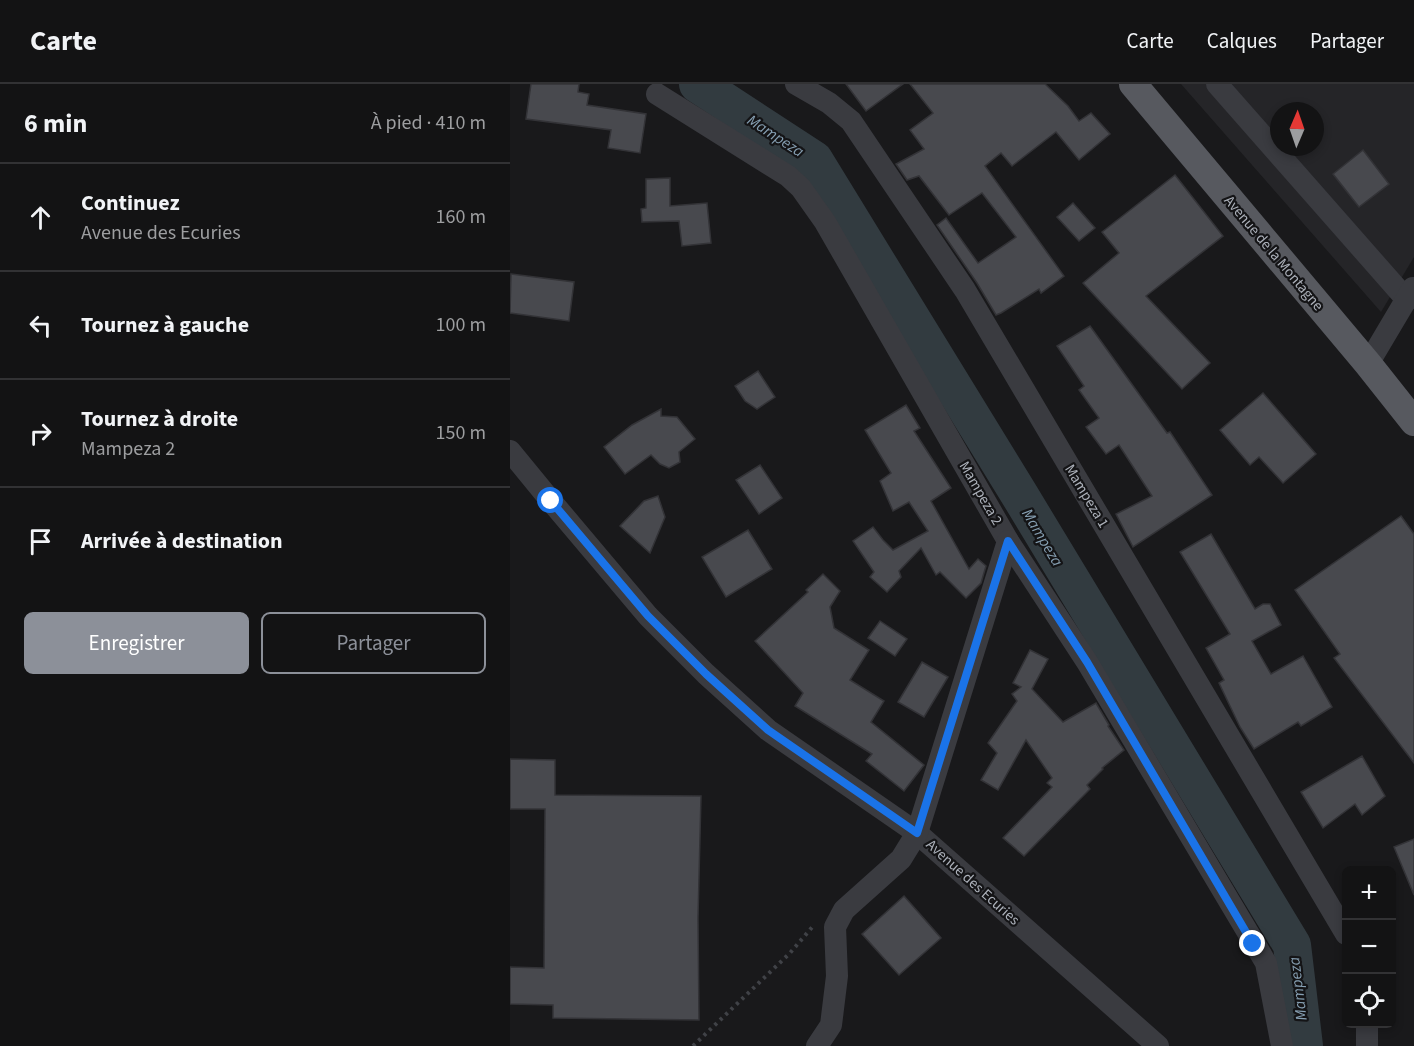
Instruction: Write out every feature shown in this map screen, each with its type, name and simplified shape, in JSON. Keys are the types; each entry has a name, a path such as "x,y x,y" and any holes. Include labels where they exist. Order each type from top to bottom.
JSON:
{"main road":[{"name":"Avenue de la Montagne","path":"1134,84 1414,422"}],"street":[{"name":"Mampeza 1","path":"796,84 829,103 851,121 965,290 1342,926"},
{"path":"1217,84 1410,293 1368,364"},
{"name":"Mampeza 2","path":"657,94 788,176 801,188 825,222 1008,541 1087,662 1266,963 1281,1046"},
{"name":"Avenue des Ecuries","path":"510,451 648,616 706,674 768,730 917,833 1158,1046"},
{"name":"Avenue des Ecuries","path":"510,473 551,501"},
{"path":"817,1046 831,1025 837,975 835,927 844,910 901,859 917,833 1008,541"},
{"path":"1366,1028 1367,1046"}],"path":[{"path":"693,1046 790,953 824,912 844,910"}],"shaded area":[{"path":"1181,84 1414,84 1414,257 1381,312"}],"building":[{"path":"531,84 579,84 578,92 589,94 587,105 646,114 640,153 608,148 611,130 526,119"},
{"path":"846,84 903,84 866,111"},
{"path":"910,84 1045,84 1068,106 1079,121 1091,113 1110,134 1079,160 1056,132 1012,166 1001,153 985,166 1064,276 1041,293 1039,289 996,315 937,225 946,218 978,263 1016,237 982,193 949,215 919,176 907,180 896,164 924,149 910,130 933,113"},
{"path":"1363,150 1389,184 1359,207 1333,174"},
{"path":"1175,175 1223,236 1146,296 1210,363 1182,389 1083,283 1119,253 1102,232"},
{"path":"670,178 670,206 707,203 711,243 682,246 679,221 642,222 641,209 646,208 646,179"},
{"path":"1073,203 1095,228 1079,241 1057,217"},
{"path":"511,274 574,282 569,321 510,313"},
{"path":"1090,326 1167,433 1170,432 1212,495 1133,547 1116,514 1152,496 1119,445 1106,454 1086,427 1099,418 1079,390 1084,386 1057,346"},
{"path":"758,371 775,397 757,409 745,401 735,386"},
{"path":"1263,393 1316,454 1283,483 1259,457 1250,465 1220,430"},
{"path":"906,405 920,428 914,431 951,488 931,501 969,569 978,559 986,566 981,583 966,598 940,572 936,575 921,548 899,571 901,577 887,592 870,577 874,572 853,541 873,527 893,550 928,531 909,502 893,511 880,481 891,473 865,430"},
{"path":"661,409 661,416 677,417 695,439 679,452 680,462 669,468 660,464 651,455 625,474 604,447 632,425"},
{"path":"760,465 782,498 759,514 736,480"},
{"path":"658,496 665,517 650,553 620,526 644,501"},
{"path":"1401,516 1414,534 1414,763 1334,658 1340,654 1295,590"},
{"path":"748,530 772,569 726,597 702,557"},
{"path":"1211,534 1255,609 1263,604 1270,604 1281,625 1252,641 1271,674 1303,656 1332,707 1301,726 1298,722 1254,749 1240,727 1219,683 1224,680 1206,648 1230,634 1180,552"},
{"path":"823,574 840,591 830,607 834,628 869,650 850,680 884,701 871,722 924,765 904,791 866,761 872,754 795,706 803,693 755,641 808,592 806,590"},
{"path":"880,621 907,639 895,656 868,638"},
{"path":"1030,650 1048,659 1032,689 1063,722 1096,703 1124,750 1102,768 1087,785 1090,789 1024,856 1003,838 1052,787 1047,783 1052,778 1026,740 998,790 981,780 997,753 988,743 1017,701 1012,694 1021,687 1013,683"},
{"path":"922,662 948,677 924,717 898,702"},
{"path":"1362,756 1385,796 1362,815 1355,804 1323,828 1301,792"},
{"path":"510,759 555,760 555,795 701,796 698,918 699,1020 553,1018 553,1005 510,1004 510,967 544,968 545,809 510,809"},
{"path":"1414,839 1414,895 1394,847"},
{"path":"904,896 941,938 899,975 862,934"}],"waterway":[{"name":"Mampeza","path":"698,84 814,160 1292,945 1304,1046"}],"route":[{"path":"551,501 648,616 706,674 768,730 917,833 1008,541 1087,662 1253,944"}]}
